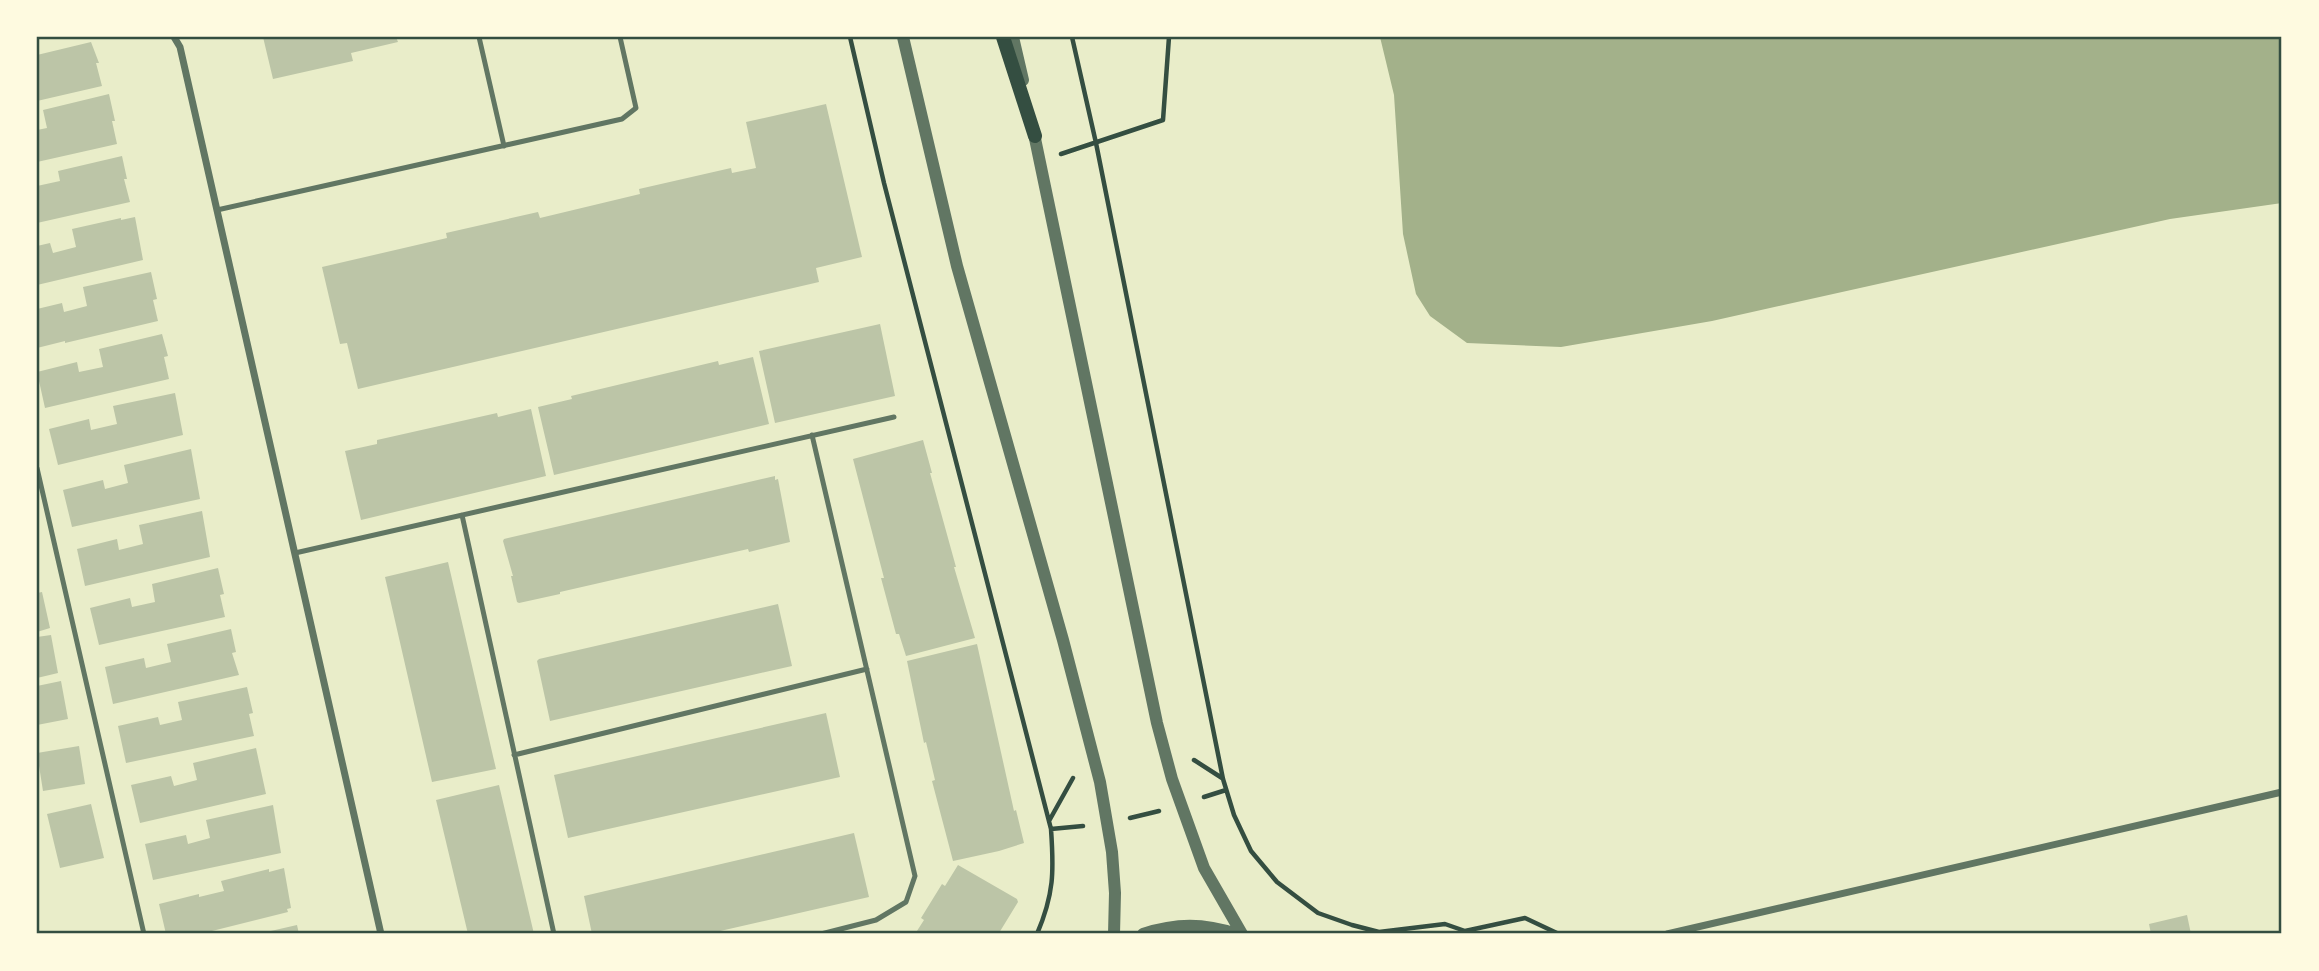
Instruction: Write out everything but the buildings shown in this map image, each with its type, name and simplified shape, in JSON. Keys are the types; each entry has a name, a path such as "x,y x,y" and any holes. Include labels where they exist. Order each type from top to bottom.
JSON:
{"main road":[{"path":"1003,37 1035,136"}],"street":[{"path":"174,37 180,47 381,934"},
{"path":"903,37 957,266 1063,640 1100,782 1112,852 1114,934"},
{"path":"1013,37 1157,723 1180,805 1204,868 1242,934"},
{"path":"1667,934 2282,792"},
{"path":"1143,934 1190,924 1236,934"}],"lane":[{"path":"479,37 504,146"},
{"path":"217,210 622,119 636,108 620,37"},
{"path":"295,553 894,417"},
{"path":"813,435 915,876 906,902 876,920 821,934"},
{"path":"37,468 144,934"},
{"path":"462,515 554,934"},
{"path":"514,755 867,669"}],"path":[{"path":"850,37 884,183 1051,829 1054,871 1049,906 1037,934"},
{"path":"1072,37 1096,143 1206,703 1226,790 1234,816 1251,851 1277,882 1318,913 1352,925 1390,933 1445,924 1465,931 1525,918 1559,934"},
{"path":"1040,161 1163,120 1168,37"},
{"path":"1049,821 1090,747"},
{"path":"1051,829 1107,823 1152,813 1226,790"}],"shaded area":[{"path":"1380,37 2282,37 2282,203 2170,219 1712,321 1561,347 1467,343 1430,316 1416,294 1403,234 1394,95"}]}
